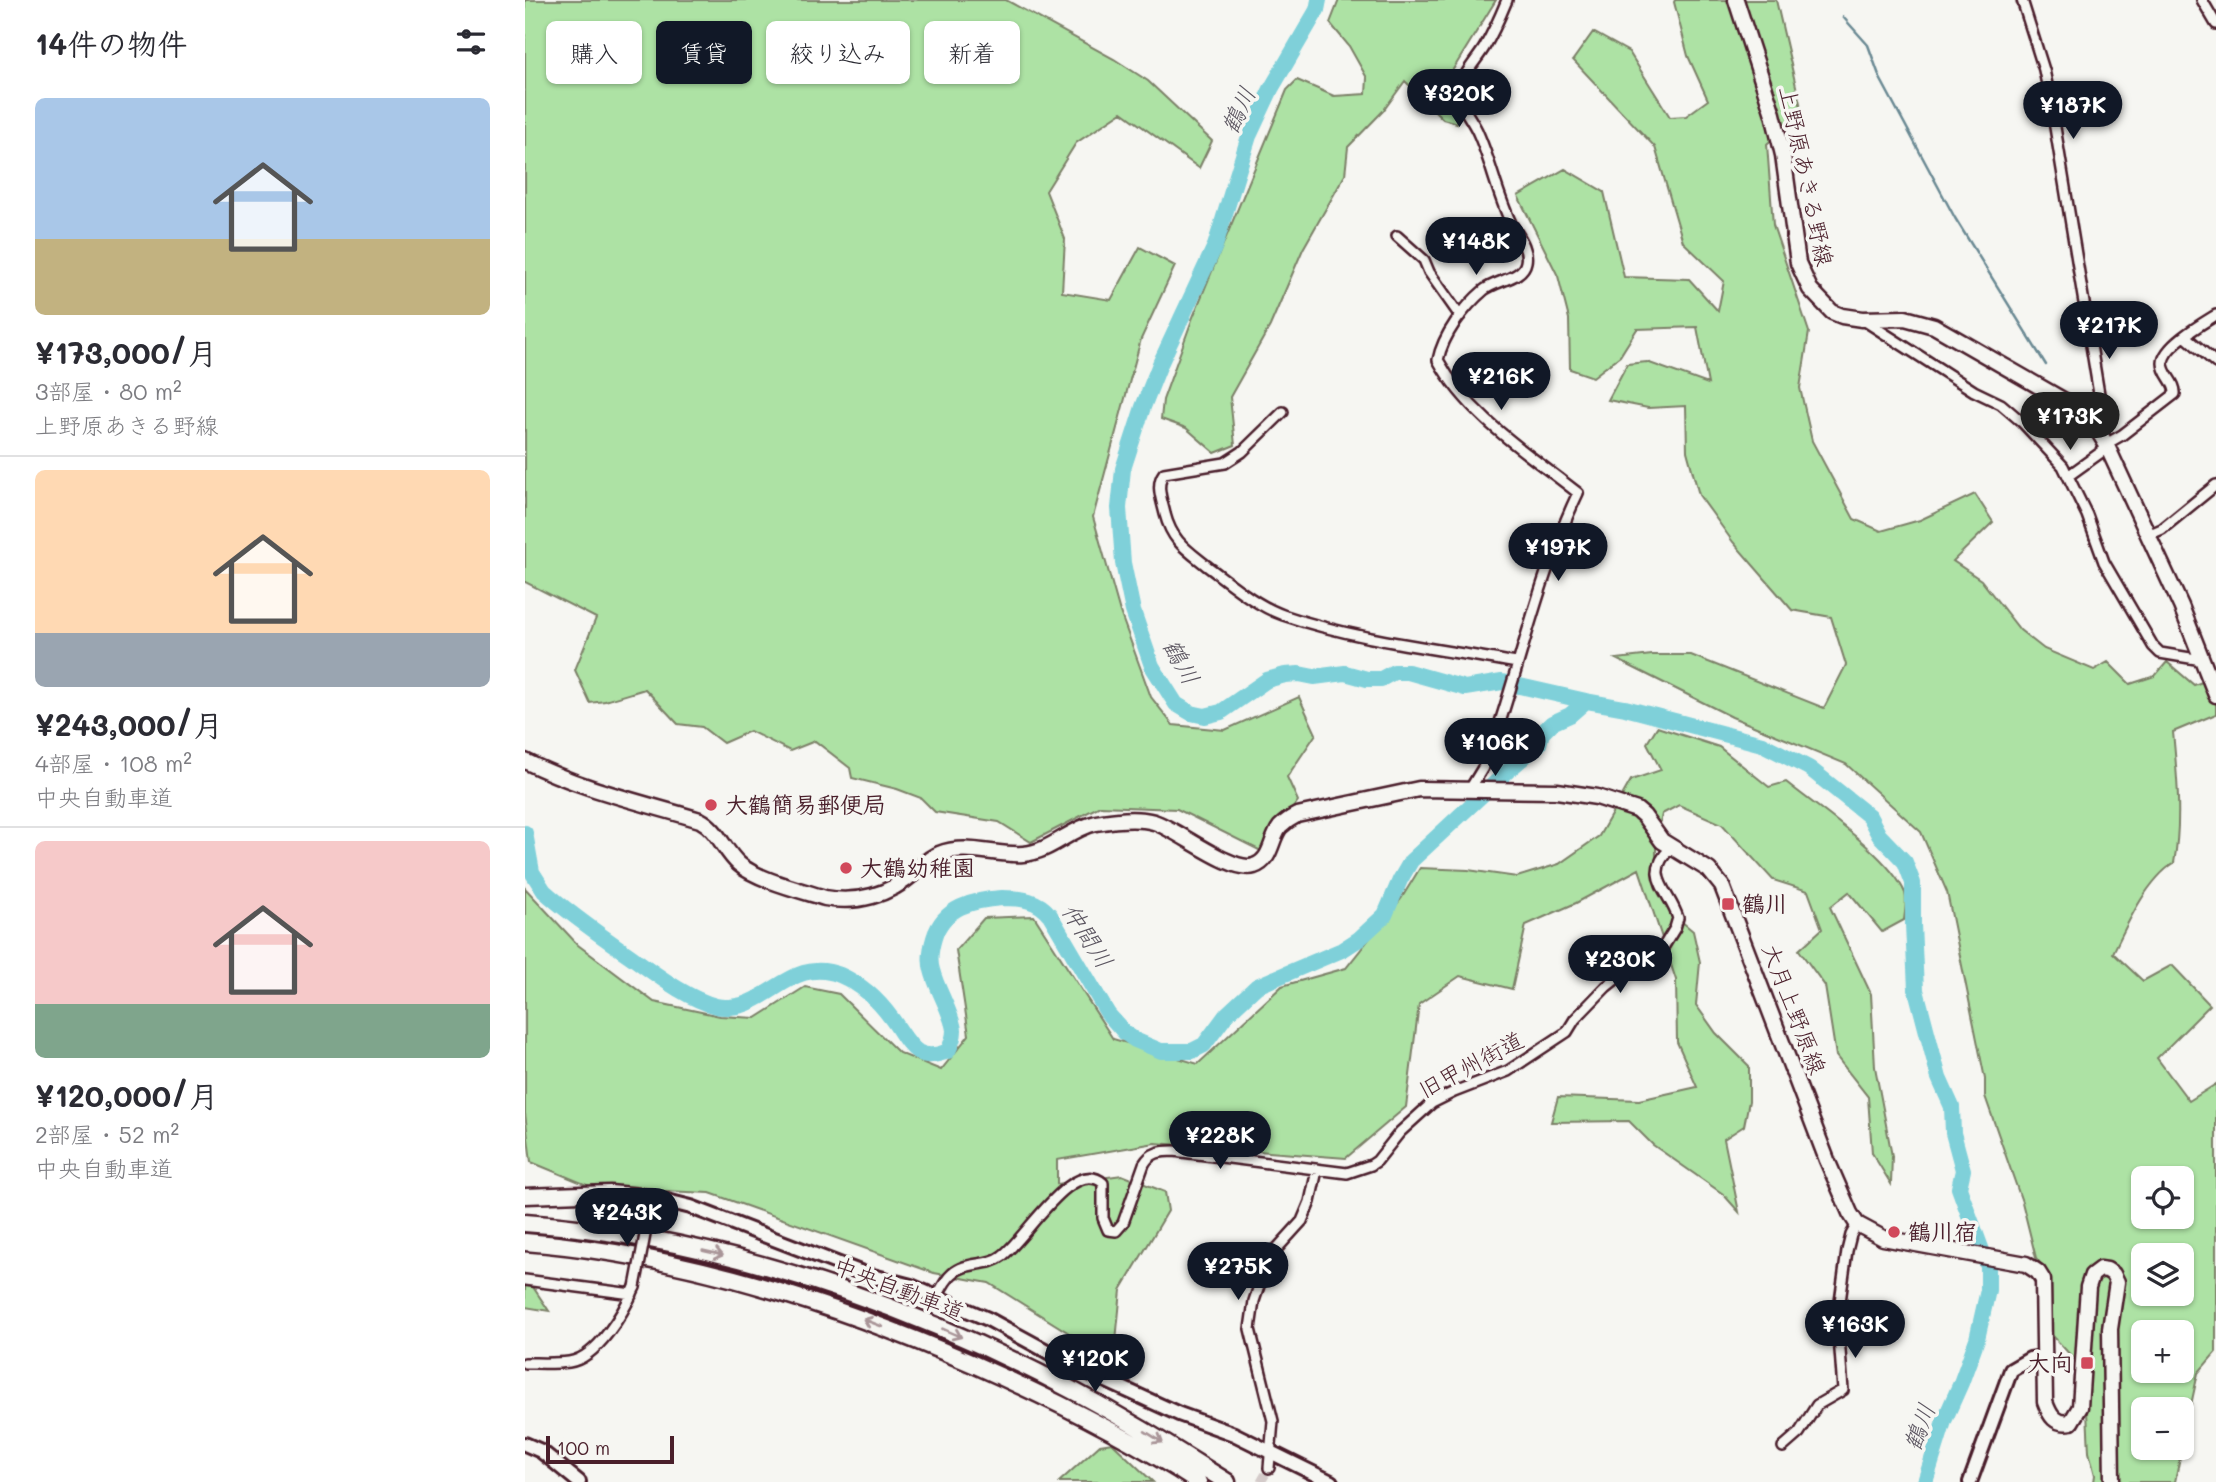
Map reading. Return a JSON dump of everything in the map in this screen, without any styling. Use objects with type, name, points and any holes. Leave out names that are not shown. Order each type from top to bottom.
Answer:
[{"type":"highway","name":"中央自動車道","points":[[525,1223],[590,1230],[686,1247],[778,1269],[867,1299],[950,1333],[1055,1382],[1139,1428],[1227,1482]]},
{"type":"highway","name":"中央自動車道","points":[[525,1242],[589,1249],[682,1266],[778,1291],[867,1320],[1048,1398],[1135,1444],[1198,1482]]},
{"type":"main road","name":"上野原あきる野線","points":[[1736,0],[1773,114],[1783,155],[1798,263],[1810,289],[1832,312],[1842,316],[1862,319],[1905,318],[1934,326],[2070,404],[2087,417],[2104,441],[2208,661],[2216,695]]},
{"type":"main road","name":"大月上野原線","points":[[525,761],[586,788],[700,820],[711,828],[735,860],[747,870],[838,901],[871,897],[893,889],[930,858],[941,853],[958,850],[1021,855],[1036,852],[1091,824],[1119,820],[1151,821],[1228,861],[1248,867],[1262,862],[1280,827],[1297,815],[1419,789],[1578,794],[1629,806],[1644,816],[1656,835],[1671,848],[1709,870],[1722,886],[1827,1160],[1857,1224]]},
{"type":"main road","points":[[525,1196],[600,1193],[651,1197]]},
{"type":"main road","points":[[1857,1224],[1883,1238],[2026,1264],[2038,1272],[2043,1280],[2045,1402],[2049,1413],[2062,1423],[2071,1422],[2080,1407],[2088,1287],[2092,1275],[2101,1269],[2113,1274],[2117,1282],[2110,1329],[2112,1482]]},
{"type":"street","points":[[1473,789],[1490,751],[1558,538],[1578,494],[1508,439],[1478,411],[1444,372],[1438,360],[1440,350],[1460,316],[1486,288],[1515,276],[1527,262],[1522,242],[1504,206],[1478,133],[1460,98],[1466,75],[1501,16],[1507,0]]},
{"type":"street","points":[[2022,0],[2044,70],[2083,293],[2104,441]]},
{"type":"street","points":[[2202,0],[2216,24]]},
{"type":"street","points":[[1397,236],[1424,260],[1429,272],[1460,316]]},
{"type":"street","points":[[2068,476],[2104,441],[2122,435],[2175,394],[2176,389],[2164,368],[2163,360],[2172,347],[2216,315]]},
{"type":"street","points":[[1862,319],[1894,337],[1974,391],[2001,404],[2022,422],[2063,466],[2087,515],[2104,562],[2153,646],[2161,653],[2208,661]]},
{"type":"street","points":[[2185,336],[2216,363]]},
{"type":"street","points":[[1283,412],[1242,452],[1225,463],[1164,473],[1160,479],[1160,491],[1169,531],[1181,545],[1235,587],[1282,614],[1347,632],[1517,663]]},
{"type":"street","points":[[2148,536],[2162,529],[2216,485]]},
{"type":"street","name":"旧甲州街道","points":[[937,1297],[950,1275],[956,1271],[994,1261],[1004,1255],[1055,1198],[1072,1182],[1082,1178],[1094,1177],[1104,1183],[1103,1218],[1105,1225],[1112,1232],[1116,1231],[1123,1223],[1144,1164],[1156,1153],[1174,1151],[1347,1173],[1371,1165],[1400,1132],[1432,1103],[1508,1071],[1567,1032],[1589,1003],[1615,979],[1659,954],[1678,918],[1660,883],[1658,870],[1662,857],[1671,848]]},
{"type":"street","points":[[1269,1468],[1273,1452],[1272,1410],[1250,1329],[1250,1317],[1269,1259],[1296,1229],[1305,1214],[1317,1170]]},
{"type":"street","points":[[525,1363],[568,1362],[584,1356],[628,1306],[634,1291],[651,1197],[691,1207],[865,1274],[911,1286],[988,1320],[1104,1380],[1179,1414],[1234,1434],[1331,1482]]},
{"type":"street","points":[[1783,1447],[1800,1433],[1817,1405],[1843,1390],[1839,1309],[1847,1251],[1857,1224]]},
{"type":"street","points":[[525,1280],[634,1291]]},
{"type":"street","points":[[1970,1482],[2011,1370],[2030,1359],[2044,1357]]},
{"type":"street","points":[[525,1444],[541,1451],[579,1482]]},
{"type":"green space","points":[[525,0],[1006,0],[1114,59],[1148,81],[1212,141],[1199,168],[1122,112],[1076,143],[1046,191],[1065,239],[1062,292],[1111,300],[1140,247],[1175,266],[1141,339],[1093,517],[1120,612],[1151,697],[1173,725],[1225,730],[1299,697],[1316,734],[1287,777],[1298,801],[1261,851],[1177,809],[1100,806],[1031,842],[999,822],[935,812],[921,798],[852,778],[850,768],[815,741],[790,751],[750,731],[723,743],[702,727],[678,724],[645,689],[590,703],[575,670],[596,618],[525,582]]},
{"type":"green space","points":[[1339,0],[1496,0],[1449,76],[1457,123],[1443,119],[1405,81],[1383,111],[1348,147],[1345,175],[1303,249],[1270,326],[1230,397],[1235,445],[1215,453],[1186,428],[1161,419],[1163,400],[1193,317],[1287,90],[1297,80],[1334,96],[1366,94],[1367,78],[1349,46],[1330,23]]},
{"type":"green space","points":[[1675,0],[1776,0],[1802,112],[1767,144],[1773,225],[1809,332],[1800,388],[1812,441],[1854,519],[1881,531],[1920,520],[1975,494],[1993,522],[1953,561],[1981,580],[2020,630],[2044,649],[2094,670],[2108,662],[2130,684],[2155,676],[2167,662],[2194,685],[2210,679],[2216,695],[2216,714],[2173,732],[2178,814],[2174,863],[2147,891],[2113,953],[2143,981],[2172,965],[2210,1005],[2157,1058],[2189,1101],[2216,1084],[2216,1352],[2198,1373],[2193,1397],[2131,1397],[2131,1460],[2179,1460],[2175,1482],[2094,1482],[2095,1475],[2089,1452],[2085,1371],[2052,1335],[2048,1278],[2036,1258],[2022,1202],[1985,1096],[1985,1079],[1947,892],[1921,832],[1846,764],[1732,717],[1616,659],[1691,655],[1824,708],[1846,665],[1831,617],[1792,610],[1733,542],[1699,495],[1687,451],[1686,406],[1648,408],[1608,400],[1627,364],[1647,362],[1708,384],[1697,327],[1637,329],[1620,356],[1593,377],[1570,369],[1569,319],[1558,276],[1518,196],[1565,169],[1604,192],[1624,277],[1689,279],[1718,311],[1724,281],[1683,242],[1655,147],[1573,60],[1593,32],[1629,52],[1670,117],[1686,116],[1708,100],[1688,56]]},
{"type":"green space","points":[[1657,727],[1719,747],[1769,787],[1786,782],[1869,848],[1897,879],[1905,893],[1904,920],[1882,932],[1849,892],[1830,907],[1871,994],[1875,1067],[1892,1156],[1891,1184],[1872,1153],[1868,1097],[1836,1056],[1825,986],[1799,950],[1822,929],[1808,891],[1773,880],[1722,824],[1679,805],[1662,814],[1656,844],[1656,867],[1675,916],[1693,931],[1700,962],[1696,1005],[1716,1033],[1749,1066],[1749,1101],[1744,1126],[1724,1139],[1739,1212],[1723,1194],[1653,1145],[1629,1121],[1551,1122],[1558,1097],[1639,1100],[1697,1087],[1677,1042],[1676,980],[1639,869],[1576,903],[1526,925],[1512,989],[1460,976],[1419,1004],[1406,1107],[1346,1158],[1155,1143],[1057,1160],[1057,1184],[1122,1175],[1165,1192],[1168,1211],[1121,1290],[1114,1361],[989,1283],[934,1273],[710,1193],[594,1188],[531,1162],[525,1113],[525,888],[578,945],[654,1002],[720,1016],[756,1018],[805,987],[839,994],[899,1053],[941,1070],[969,1035],[956,950],[984,918],[1034,916],[1113,1039],[1198,1064],[1282,986],[1346,968],[1401,899],[1420,868],[1468,870],[1517,877],[1559,864],[1599,836],[1631,780],[1661,770],[1647,743]]},
{"type":"green space","points":[[525,1275],[549,1311],[525,1307]]},
{"type":"green space","points":[[1112,1443],[1153,1482],[1059,1482],[1100,1445]]},
{"type":"waterway","name":"鶴川","points":[[1319,0],[1317,10],[1271,89],[1249,136],[1215,246],[1160,364],[1123,469],[1119,508],[1123,563],[1133,611],[1152,666],[1176,704],[1191,713],[1205,716],[1221,712],[1267,680],[1285,675],[1314,677],[1345,673],[1367,679],[1381,679],[1394,672],[1408,672],[1465,688],[1502,682],[1625,708],[1762,744],[1809,768],[1869,816],[1879,835],[1905,862],[1913,883],[1916,990],[1939,1078],[1952,1107],[1953,1133],[1963,1170],[1959,1188],[1988,1267],[1988,1290],[1977,1339],[1944,1421],[1925,1482]]},
{"type":"waterway","points":[[1843,17],[1868,45],[1880,78],[1955,218],[2046,365]]},
{"type":"waterway","name":"仲間川","points":[[525,833],[532,872],[544,891],[662,979],[705,1003],[722,1007],[742,1005],[799,974],[825,971],[848,979],[869,994],[887,1012],[914,1049],[920,1053],[937,1055],[948,1051],[954,1030],[931,962],[932,946],[938,927],[952,912],[970,903],[1002,898],[1016,899],[1035,903],[1050,915],[1108,1014],[1125,1033],[1161,1051],[1192,1051],[1204,1045],[1227,1014],[1257,986],[1342,950],[1359,939],[1385,915],[1411,861],[1539,744],[1542,733],[1552,723],[1570,715],[1586,701]]},
{"type":"tunnel","points":[[1261,1482],[1269,1468]]},
{"type":"place","name":"大鶴簡易郵便局","points":[[711,805]]},
{"type":"place","name":"大鶴幼稚園","points":[[846,868]]},
{"type":"place","name":"鶴川","points":[[1728,904]]},
{"type":"place","name":"鶴川宿","points":[[1894,1232]]},
{"type":"place","name":"大向","points":[[2087,1363]]}]
